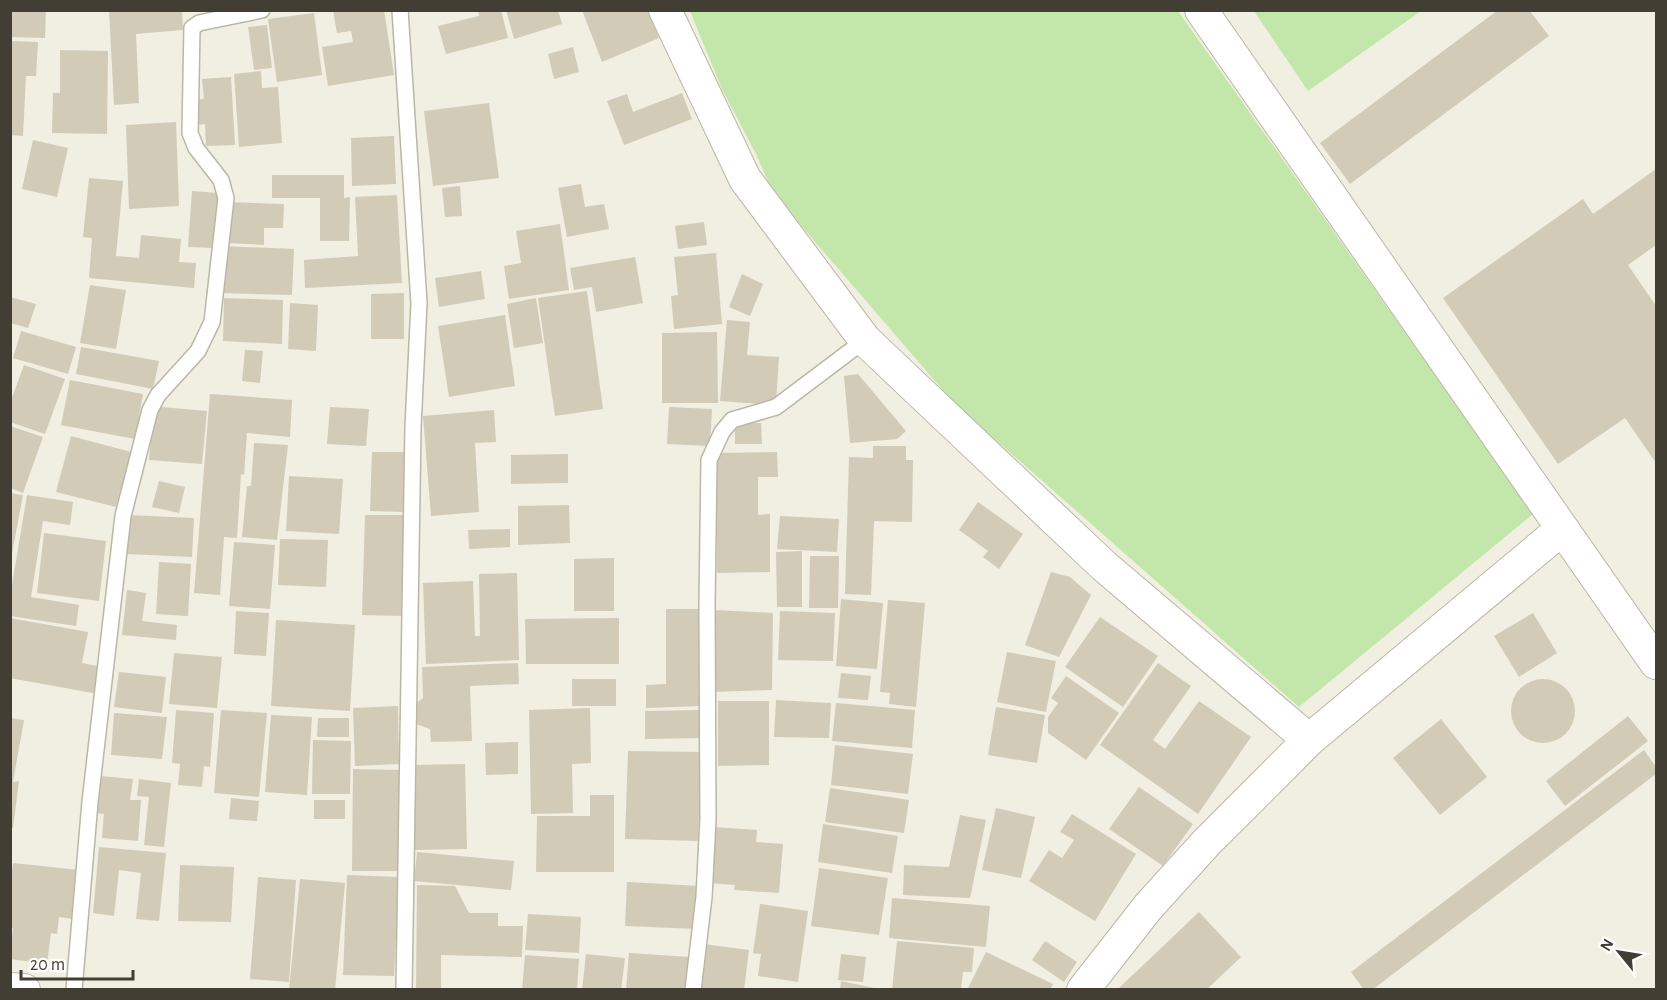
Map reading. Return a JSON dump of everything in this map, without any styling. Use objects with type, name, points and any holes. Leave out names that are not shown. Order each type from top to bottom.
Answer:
[{"type":"street","points":[[665,10],[745,179],[865,340],[1104,566],[1309,740]]},
{"type":"street","points":[[1201,10],[1656,663]]},
{"type":"street","points":[[1083,990],[1148,907],[1206,843],[1309,740],[1562,529]]},
{"type":"street","points":[[10,989],[24,990]]},
{"type":"lane","points":[[74,990],[90,802],[123,516],[150,410],[158,395],[198,351],[212,321],[226,198],[221,180],[196,148],[190,133],[192,28],[199,23],[262,10]]},
{"type":"lane","points":[[400,10],[418,303],[412,439],[404,990]]},
{"type":"lane","points":[[693,990],[704,897],[708,819],[709,460],[722,432],[732,420],[776,407],[865,340]]},
{"type":"green space","points":[[690,11],[1178,11],[1533,514],[1299,707],[954,403],[773,193],[756,154],[722,89]]},
{"type":"green space","points":[[1254,11],[1421,11],[1308,91]]},
{"type":"building","points":[[10,10],[46,10],[45,38],[10,37]]},
{"type":"building","points":[[109,10],[182,10],[183,30],[136,34],[139,103],[114,105]]},
{"type":"building","points":[[333,10],[384,10],[394,75],[328,86],[322,47],[353,42],[351,31],[337,33]]},
{"type":"building","points":[[478,10],[501,10],[508,38],[446,54],[438,26],[479,16]]},
{"type":"building","points":[[506,10],[558,10],[562,24],[514,39]]},
{"type":"building","points":[[582,10],[648,10],[659,38],[602,62]]},
{"type":"building","points":[[1498,10],[1529,10],[1549,36],[1350,184],[1320,143]]},
{"type":"building","points":[[314,13],[322,75],[277,82],[268,19]]},
{"type":"building","points":[[267,25],[272,68],[254,70],[248,27]]},
{"type":"building","points":[[10,41],[38,42],[36,76],[26,76],[23,136],[10,135]]},
{"type":"building","points":[[573,47],[579,72],[554,79],[548,54]]},
{"type":"building","points":[[60,50],[108,51],[107,134],[52,133],[53,93],[60,93]]},
{"type":"building","points":[[261,71],[262,88],[278,87],[282,143],[239,147],[234,74]]},
{"type":"building","points":[[231,77],[235,145],[206,146],[205,124],[195,125],[194,100],[204,99],[202,79]]},
{"type":"building","points":[[682,93],[692,119],[624,145],[607,101],[627,94],[633,112]]},
{"type":"building","points":[[489,103],[499,178],[433,186],[424,111]]},
{"type":"building","points":[[176,122],[179,206],[129,209],[126,125]]},
{"type":"building","points":[[394,136],[396,184],[352,186],[351,138]]},
{"type":"building","points":[[33,140],[68,148],[57,197],[22,189]]},
{"type":"building","points":[[1656,169],[1656,245],[1628,265],[1656,306],[1656,463],[1625,418],[1558,464],[1443,298],[1583,199],[1593,214]]},
{"type":"building","points":[[272,175],[344,175],[344,198],[350,197],[349,241],[320,241],[320,198],[272,198]]},
{"type":"building","points":[[89,178],[123,181],[116,256],[139,258],[141,235],[181,239],[179,262],[196,263],[194,288],[89,278],[92,238],[83,237]]},
{"type":"building","points":[[581,184],[585,207],[604,204],[609,229],[567,237],[558,188]]},
{"type":"building","points":[[460,186],[462,216],[445,217],[442,188]]},
{"type":"building","points":[[192,191],[218,193],[214,248],[188,247]]},
{"type":"building","points":[[397,195],[402,283],[305,288],[304,260],[358,256],[355,197]]},
{"type":"building","points":[[228,202],[284,204],[283,228],[264,228],[264,245],[227,243]]},
{"type":"building","points":[[704,222],[707,245],[678,249],[675,226]]},
{"type":"building","points":[[560,224],[569,290],[509,299],[504,266],[521,263],[516,231]]},
{"type":"building","points":[[222,246],[294,249],[292,295],[220,293]]},
{"type":"building","points":[[716,253],[722,324],[674,329],[671,296],[678,295],[674,257]]},
{"type":"building","points":[[635,257],[643,303],[596,312],[592,287],[574,290],[570,268]]},
{"type":"building","points":[[481,271],[485,299],[439,307],[435,278]]},
{"type":"building","points":[[742,274],[763,284],[750,316],[729,307]]},
{"type":"building","points":[[90,285],[126,290],[116,349],[80,343]]},
{"type":"building","points":[[587,291],[603,409],[555,416],[538,298]]},
{"type":"building","points":[[404,293],[404,339],[371,339],[371,294]]},
{"type":"building","points":[[10,297],[36,304],[28,328],[10,323]]},
{"type":"building","points":[[224,298],[283,300],[282,344],[223,341]]},
{"type":"building","points":[[536,298],[543,343],[514,348],[507,304]]},
{"type":"building","points":[[290,303],[318,305],[316,351],[288,349]]},
{"type":"building","points":[[505,315],[515,386],[449,397],[438,326]]},
{"type":"building","points":[[727,320],[750,322],[747,355],[779,357],[776,405],[720,401]]},
{"type":"building","points":[[21,331],[76,347],[68,374],[13,358]]},
{"type":"building","points":[[717,332],[718,403],[662,403],[662,333]]},
{"type":"building","points":[[81,347],[159,361],[153,389],[76,374]]},
{"type":"building","points":[[245,350],[263,351],[260,383],[242,381]]},
{"type":"building","points":[[24,365],[65,379],[45,434],[10,422],[10,403]]},
{"type":"building","points":[[858,374],[906,431],[897,439],[850,443],[844,376]]},
{"type":"building","points":[[70,380],[143,394],[135,439],[61,425]]},
{"type":"building","points":[[210,394],[292,400],[290,437],[247,433],[244,475],[241,474],[237,538],[224,537],[220,595],[194,593]]},
{"type":"building","points":[[161,407],[207,411],[202,464],[149,460],[153,414]]},
{"type":"building","points":[[330,407],[369,409],[366,446],[327,444]]},
{"type":"building","points":[[669,407],[712,409],[710,446],[667,444]]},
{"type":"building","points":[[494,410],[496,442],[475,443],[479,512],[431,516],[423,416]]},
{"type":"building","points":[[735,423],[761,423],[762,444],[735,444]]},
{"type":"building","points":[[10,426],[43,437],[23,493],[10,488]]},
{"type":"building","points":[[71,436],[131,452],[116,507],[56,492]]},
{"type":"building","points":[[254,443],[288,445],[277,540],[242,537],[247,486],[251,486]]},
{"type":"building","points":[[873,446],[906,446],[906,460],[913,460],[912,522],[874,521],[871,595],[845,594],[849,457],[873,458]]},
{"type":"building","points":[[372,452],[408,452],[406,512],[370,511]]},
{"type":"building","points":[[777,452],[778,477],[758,477],[758,515],[770,514],[770,572],[717,573],[717,453]]},
{"type":"building","points":[[568,454],[568,483],[511,484],[511,455]]},
{"type":"building","points":[[289,476],[343,479],[339,534],[286,531]]},
{"type":"building","points":[[159,481],[185,487],[179,513],[152,507]]},
{"type":"building","points":[[10,493],[23,495],[12,554],[10,554]]},
{"type":"building","points":[[27,495],[73,502],[70,525],[43,521],[31,597],[79,605],[76,626],[10,616],[10,597]]},
{"type":"building","points":[[978,502],[1023,534],[999,569],[983,557],[988,551],[959,530]]},
{"type":"building","points":[[569,505],[570,543],[518,545],[518,506]]},
{"type":"building","points":[[129,515],[194,518],[192,557],[127,554]]},
{"type":"building","points":[[365,515],[405,515],[403,616],[362,615]]},
{"type":"building","points":[[780,516],[839,519],[837,552],[777,549]]},
{"type":"building","points":[[510,529],[510,547],[469,549],[468,530]]},
{"type":"building","points":[[44,533],[106,541],[99,601],[37,593]]},
{"type":"building","points":[[280,539],[328,540],[326,587],[278,585]]},
{"type":"building","points":[[234,542],[275,545],[270,609],[229,606]]},
{"type":"building","points":[[802,551],[802,607],[777,607],[776,552]]},
{"type":"building","points":[[810,556],[839,556],[838,608],[809,608]]},
{"type":"building","points":[[614,558],[614,611],[574,611],[574,559]]},
{"type":"building","points":[[159,562],[191,564],[188,616],[156,614]]},
{"type":"building","points":[[1051,572],[1070,577],[1091,595],[1059,657],[1025,645]]},
{"type":"building","points":[[517,573],[519,660],[426,664],[423,583],[473,581],[475,636],[480,636],[479,574]]},
{"type":"building","points":[[127,590],[146,593],[142,621],[177,625],[176,640],[122,635]]},
{"type":"building","points":[[841,599],[883,603],[877,669],[836,666]]},
{"type":"building","points":[[888,600],[925,603],[916,707],[889,704],[890,693],[880,692]]},
{"type":"building","points":[[666,609],[701,609],[701,706],[646,708],[646,685],[666,684]]},
{"type":"building","points":[[713,610],[773,613],[772,690],[712,692]]},
{"type":"building","points":[[236,611],[269,613],[266,656],[234,654]]},
{"type":"building","points":[[780,611],[835,613],[833,661],[778,660]]},
{"type":"building","points":[[1533,613],[1557,653],[1519,677],[1494,636]]},
{"type":"building","points":[[1100,617],[1158,656],[1123,707],[1065,667]]},
{"type":"building","points":[[10,618],[88,632],[82,663],[102,667],[98,694],[10,678]]},
{"type":"building","points":[[619,618],[619,664],[526,664],[525,619]]},
{"type":"building","points":[[276,620],[355,625],[350,711],[271,706]]},
{"type":"building","points":[[1007,652],[1056,661],[1046,712],[997,702]]},
{"type":"building","points":[[174,653],[222,657],[217,708],[169,704]]},
{"type":"building","points":[[518,663],[519,684],[470,686],[472,741],[431,742],[430,729],[413,723],[414,705],[423,698],[422,667]]},
{"type":"building","points":[[1158,663],[1191,686],[1153,740],[1165,749],[1199,701],[1251,737],[1198,814],[1100,745]]},
{"type":"building","points":[[119,672],[166,677],[162,713],[114,707]]},
{"type":"building","points":[[841,673],[871,676],[868,700],[838,698]]},
{"type":"building","points":[[1066,676],[1119,713],[1086,760],[1048,733],[1048,717],[1058,703],[1051,698]]},
{"type":"building","points":[[572,679],[616,679],[616,706],[572,706]]},
{"type":"building","points":[[1543,679],[1561,685],[1569,693],[1575,711],[1569,729],[1561,737],[1543,743],[1525,737],[1517,729],[1511,711],[1517,693],[1525,685]]},
{"type":"building","points":[[776,700],[831,703],[829,738],[774,737]]},
{"type":"building","points":[[718,701],[769,701],[769,765],[718,766]]},
{"type":"building","points":[[836,703],[915,710],[912,748],[832,741]]},
{"type":"building","points":[[398,706],[399,764],[355,766],[353,708]]},
{"type":"building","points":[[996,707],[1045,715],[1037,763],[988,755]]},
{"type":"building","points":[[590,708],[591,763],[572,764],[573,813],[531,814],[529,710]]},
{"type":"building","points":[[176,710],[214,713],[210,767],[204,766],[202,787],[178,785],[180,764],[172,763]]},
{"type":"building","points":[[221,710],[267,713],[259,797],[214,793]]},
{"type":"building","points":[[701,710],[701,738],[645,739],[645,711]]},
{"type":"building","points":[[114,713],[167,717],[162,759],[111,755]]},
{"type":"building","points":[[271,715],[312,717],[307,795],[265,792]]},
{"type":"building","points":[[1628,716],[1648,741],[1565,806],[1546,781]]},
{"type":"building","points":[[10,718],[24,720],[13,782],[19,781],[13,828],[10,827]]},
{"type":"building","points":[[318,718],[349,718],[349,737],[317,737]]},
{"type":"building","points":[[1441,719],[1487,777],[1440,815],[1393,758]]},
{"type":"building","points":[[313,740],[351,741],[350,794],[312,794]]},
{"type":"building","points":[[518,742],[518,774],[486,775],[485,743]]},
{"type":"building","points":[[835,745],[913,754],[908,794],[831,785]]},
{"type":"building","points":[[1644,750],[1656,767],[1656,774],[1372,990],[1364,990],[1351,972]]},
{"type":"building","points":[[628,751],[701,752],[698,841],[625,839]]},
{"type":"building","points":[[465,764],[467,849],[414,850],[413,765]]},
{"type":"building","points":[[353,769],[403,770],[401,871],[352,871]]},
{"type":"building","points":[[100,776],[133,779],[130,800],[141,800],[138,841],[102,838],[104,814],[96,813]]},
{"type":"building","points":[[139,779],[171,783],[164,847],[144,845],[149,797],[137,796]]},
{"type":"building","points":[[1139,787],[1193,824],[1163,866],[1109,829]]},
{"type":"building","points":[[830,788],[909,800],[904,833],[825,822]]},
{"type":"building","points":[[590,795],[614,795],[614,872],[536,872],[537,816],[590,816]]},
{"type":"building","points":[[231,798],[259,801],[257,821],[229,819]]},
{"type":"building","points":[[314,800],[345,800],[345,819],[314,819]]},
{"type":"building","points":[[996,808],[1035,817],[1021,878],[982,870]]},
{"type":"building","points":[[1072,814],[1136,854],[1095,921],[1029,881],[1049,850],[1062,858],[1074,840],[1060,832]]},
{"type":"building","points":[[960,815],[986,820],[970,898],[903,895],[904,865],[949,867]]},
{"type":"building","points":[[823,824],[898,836],[892,873],[818,862]]},
{"type":"building","points":[[714,827],[757,830],[756,842],[783,844],[779,893],[734,890],[735,885],[710,883]]},
{"type":"building","points":[[99,847],[166,853],[159,921],[136,919],[141,873],[119,870],[114,916],[93,913]]},
{"type":"building","points":[[417,852],[514,861],[511,890],[414,881]]},
{"type":"building","points":[[13,863],[79,870],[73,919],[59,917],[57,934],[51,933],[47,964],[10,959],[13,928],[10,928],[10,887]]},
{"type":"building","points":[[180,865],[234,867],[231,922],[178,921]]},
{"type":"building","points":[[819,868],[888,878],[879,935],[811,926]]},
{"type":"building","points":[[347,875],[399,877],[394,976],[343,975]]},
{"type":"building","points":[[258,877],[296,880],[289,982],[250,979]]},
{"type":"building","points":[[300,879],[345,883],[335,990],[289,990]]},
{"type":"building","points":[[627,882],[700,886],[698,929],[625,926]]},
{"type":"building","points":[[417,885],[455,886],[469,913],[498,913],[498,926],[523,926],[522,957],[441,955],[441,990],[416,990]]},
{"type":"building","points":[[892,898],[990,906],[986,947],[889,938]]},
{"type":"building","points":[[760,904],[808,911],[798,982],[758,976],[761,954],[753,953]]},
{"type":"building","points":[[1199,912],[1241,957],[1206,990],[1121,990],[1119,988]]},
{"type":"building","points":[[528,914],[581,917],[579,953],[525,950]]},
{"type":"building","points":[[897,941],[974,948],[972,972],[963,972],[961,990],[892,990]]},
{"type":"building","points":[[1045,941],[1077,962],[1064,982],[1032,960]]},
{"type":"building","points":[[703,944],[749,950],[744,990],[697,990]]},
{"type":"building","points":[[986,952],[1053,984],[1050,990],[967,990]]},
{"type":"building","points":[[629,953],[690,957],[687,990],[626,990]]},
{"type":"building","points":[[586,954],[625,958],[621,990],[582,990]]},
{"type":"building","points":[[841,954],[866,957],[863,982],[838,980]]},
{"type":"building","points":[[525,955],[579,959],[577,990],[522,990]]},
{"type":"building","points":[[841,981],[874,988],[874,990],[840,990]]}]
